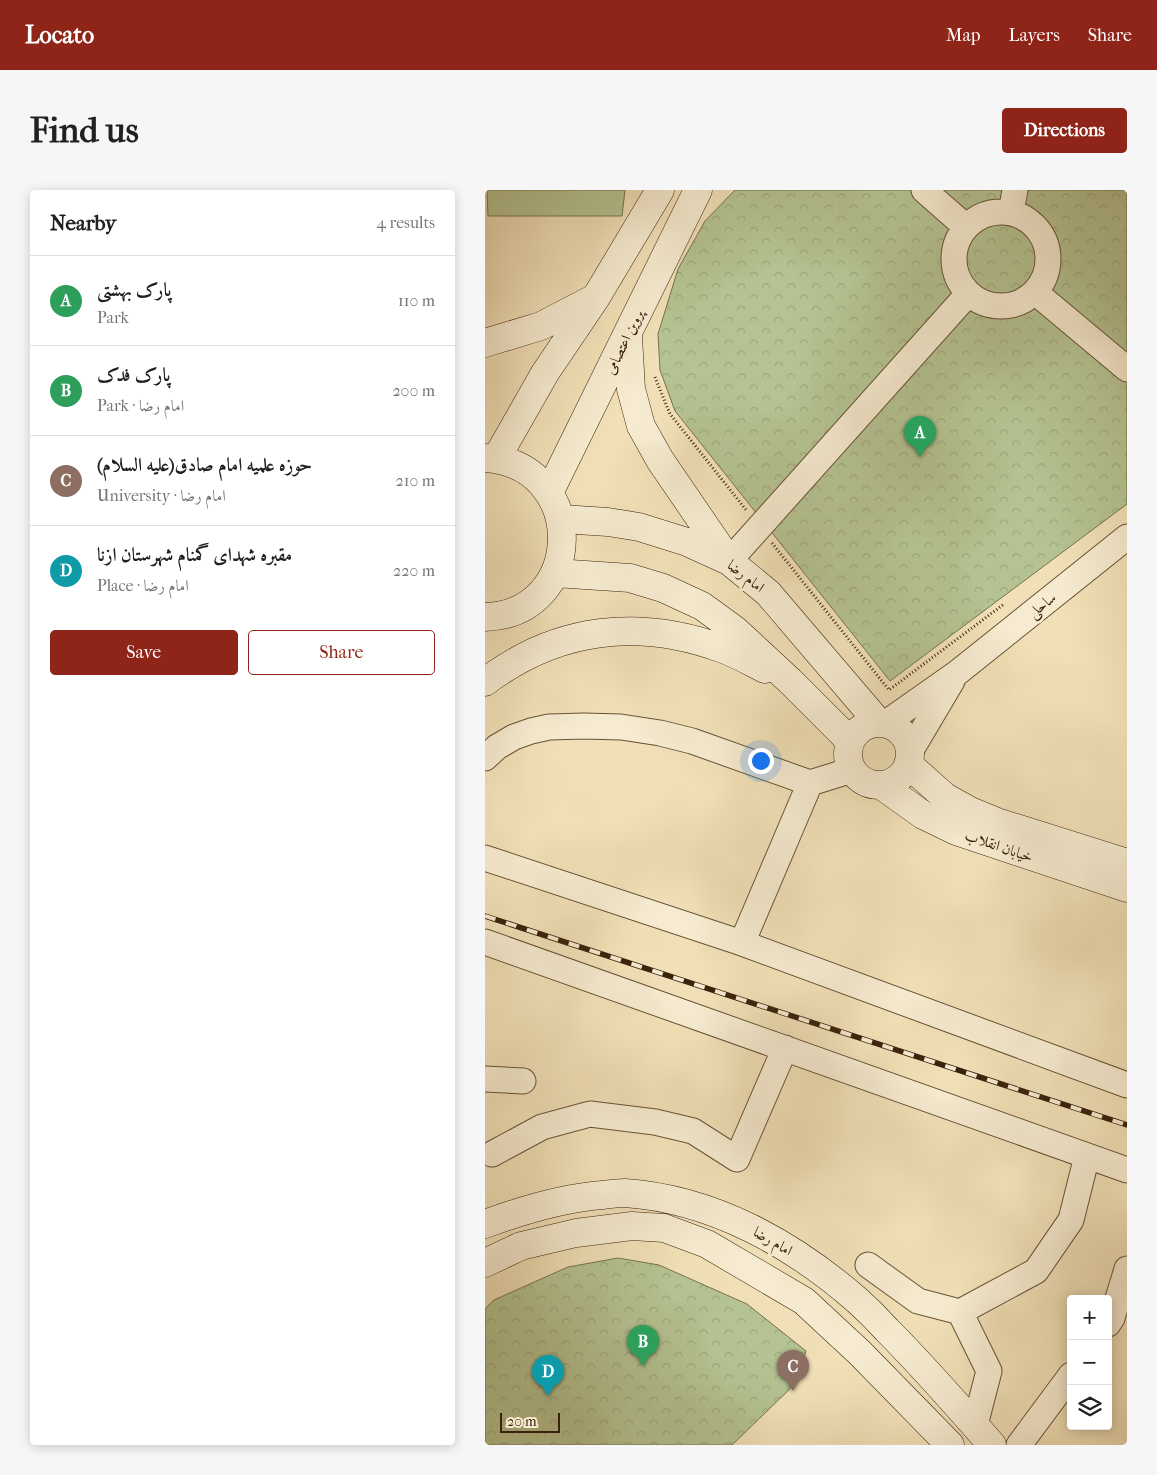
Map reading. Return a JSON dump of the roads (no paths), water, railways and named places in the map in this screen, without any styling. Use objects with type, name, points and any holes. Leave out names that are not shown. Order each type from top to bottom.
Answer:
[{"type":"main road","points":[[485,617],[514,611],[530,602],[545,589],[555,572],[561,556],[563,537],[557,506],[535,477],[517,465],[491,458],[595,299],[660,190]]},
{"type":"main road","name":"پروین اعتصامی","points":[[549,493],[698,190]]},
{"type":"main road","points":[[485,342],[541,326],[595,299]]},
{"type":"main road","points":[[628,334],[631,389],[641,426],[660,460],[729,560]]},
{"type":"main road","name":"امام رضا","points":[[561,519],[608,522],[639,527],[687,542],[729,560],[768,593],[882,723]]},
{"type":"main road","points":[[555,572],[630,578],[663,588],[702,606],[735,630],[790,681],[850,741]]},
{"type":"main road","points":[[485,682],[504,668],[527,655],[555,643],[586,635],[614,631],[651,632],[687,637],[725,649],[790,681]]},
{"type":"main road","points":[[882,723],[895,727],[903,734],[908,742],[909,758],[902,774],[892,782],[881,785],[864,781],[852,770],[848,753],[850,741],[861,728],[869,724],[882,723]]},
{"type":"main road","name":"خیابان انقلاب","points":[[909,758],[945,797],[970,811],[997,822],[1127,863]]},
{"type":"main road","name":"خیابان انقلاب","points":[[881,785],[923,815],[957,831],[1127,888]]},
{"type":"main road","name":"امام رضا","points":[[485,1224],[526,1209],[578,1197],[624,1193],[671,1200],[726,1216],[769,1237],[812,1265],[858,1301],[903,1346],[983,1435]]},
{"type":"main road","points":[[485,1280],[497,1257],[521,1246],[576,1233],[632,1226],[664,1228],[707,1244],[804,1301],[860,1353],[938,1439]]},
{"type":"street","points":[[924,190],[966,227]]},
{"type":"street","points":[[1013,202],[1023,218],[1041,234],[1048,258],[1047,270],[1035,292],[1026,300],[1015,305],[1002,307],[984,303],[968,294],[955,273],[953,261],[959,237],[966,227],[975,219],[999,212],[1013,202]]},
{"type":"street","points":[[1035,292],[1127,369]]},
{"type":"street","points":[[729,560],[968,294]]},
{"type":"street","name":"ساحلی","points":[[882,723],[957,672],[1127,537]]},
{"type":"street","points":[[909,758],[957,672]]},
{"type":"street","points":[[485,758],[497,747],[514,737],[549,727],[565,725],[621,727],[660,733],[692,741],[810,783],[852,770]]},
{"type":"street","points":[[742,943],[810,783]]},
{"type":"street","points":[[485,858],[742,943],[1127,1085]]},
{"type":"street","points":[[485,942],[1087,1156],[1125,1164]]},
{"type":"street","points":[[492,1154],[542,1127],[591,1114],[655,1122],[693,1131],[737,1159],[785,1048]]},
{"type":"street","points":[[485,1079],[523,1081]]},
{"type":"street","points":[[868,1265],[918,1301],[960,1312],[1036,1271],[1071,1220],[1087,1156]]},
{"type":"street","points":[[1112,1318],[1127,1269]]},
{"type":"street","points":[[960,1312],[989,1371],[983,1435]]},
{"type":"street","points":[[1019,1445],[1067,1379]]},
{"type":"railway","points":[[485,916],[1127,1125]]},
{"type":"place","name":"پارک بهشتی","points":[[920,457]]},
{"type":"place","name":"پارک فدک","points":[[643,1366]]},
{"type":"place","name":"حوزه علمیه امام صادق(علیه السلام)","points":[[793,1391]]},
{"type":"place","name":"مقبره شهدای گمنام شهرستان ازنا","points":[[548,1396]]}]
